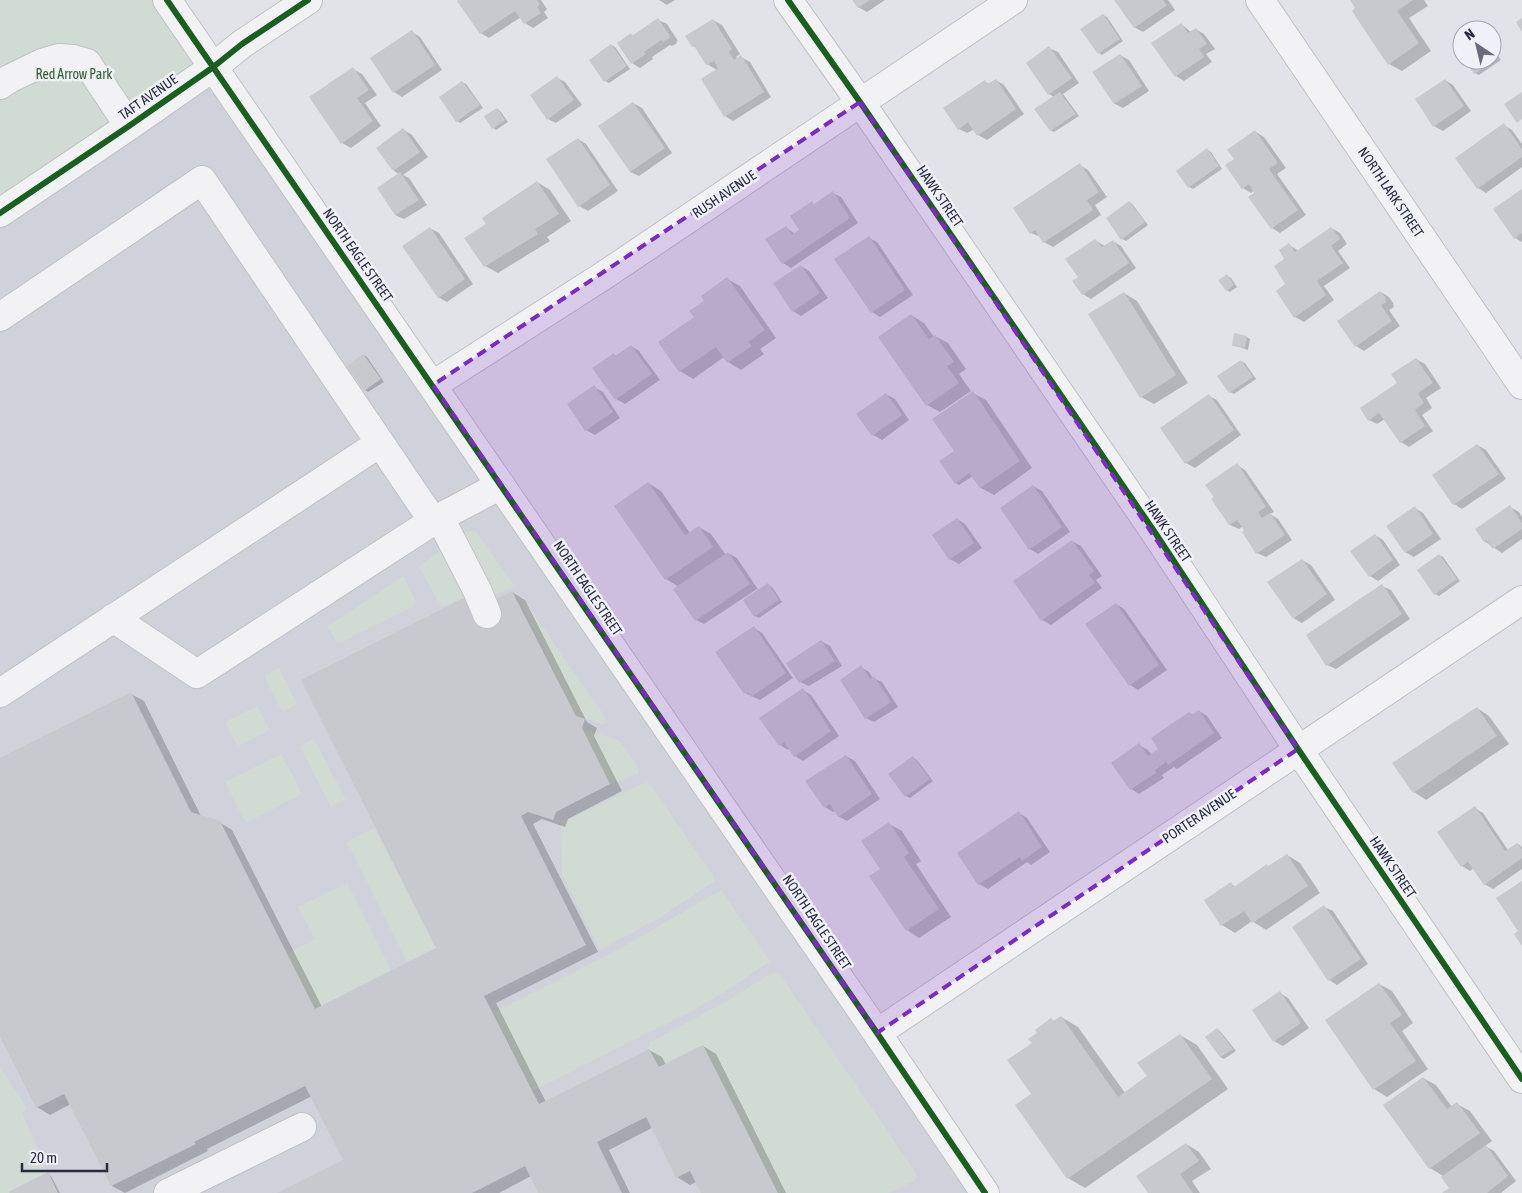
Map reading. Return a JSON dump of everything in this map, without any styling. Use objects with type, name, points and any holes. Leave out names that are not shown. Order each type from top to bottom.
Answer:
[{"type":"street","name":"NORTH EAGLE STREET","points":[[167,0],[212,68],[502,485],[985,1193]]},
{"type":"street","name":"TAFT AVENUE","points":[[0,213],[129,126],[212,68],[242,44],[308,0]]},
{"type":"street","name":"HAWK STREET","points":[[788,0],[1154,531],[1298,749],[1522,1079]]},
{"type":"street","name":"RUSH AVENUE","points":[[433,385],[606,274],[1013,0]]},
{"type":"street","name":"NORTH LARK STREET","points":[[1260,0],[1522,385]]},
{"type":"street","points":[[0,85],[42,63],[59,58],[87,63],[129,126]]},
{"type":"street","points":[[0,317],[202,180],[380,443],[436,519],[478,590],[487,614]]},
{"type":"street","points":[[0,693],[380,443]]},
{"type":"street","points":[[113,618],[197,674],[436,519],[502,485]]},
{"type":"street","name":"PORTER AVENUE","points":[[877,1033],[1522,600]]},
{"type":"street","points":[[168,1193],[302,1127]]},
{"type":"highlighted area","points":[[860,102],[1298,749],[877,1033],[433,385]]},
{"type":"shaded area","points":[[212,68],[982,1193],[0,1193],[0,213]]},
{"type":"green space","name":"Red Arrow Park","points":[[0,0],[167,0],[212,68],[0,213]]},
{"type":"green space","points":[[468,531],[476,532],[515,586],[490,597],[460,536]]},
{"type":"green space","points":[[443,549],[466,597],[441,607],[419,566]]},
{"type":"green space","points":[[403,576],[416,602],[415,605],[338,644],[328,626]]},
{"type":"green space","points":[[522,597],[605,717],[606,722],[603,725],[576,716],[518,598]]},
{"type":"green space","points":[[279,668],[297,704],[282,712],[264,675]]},
{"type":"green space","points":[[257,706],[270,730],[237,746],[225,722]]},
{"type":"green space","points":[[582,728],[620,741],[638,767],[638,773],[610,784]]},
{"type":"green space","points":[[314,739],[346,800],[331,807],[300,746]]},
{"type":"green space","points":[[281,754],[302,794],[246,823],[225,782]]},
{"type":"green space","points":[[646,782],[652,787],[714,877],[714,881],[659,918],[602,949],[598,946],[562,874],[561,821],[568,820]]},
{"type":"green space","points":[[375,828],[436,948],[407,962],[347,842]]},
{"type":"green space","points":[[347,883],[391,970],[315,1009],[287,954],[315,939],[298,907]]},
{"type":"green space","points":[[721,890],[770,961],[734,986],[692,1011],[533,1091],[493,1012],[611,954]]},
{"type":"green space","points":[[771,973],[779,973],[916,1173],[914,1181],[889,1193],[778,1193],[703,1045],[659,1067],[649,1049],[649,1043],[731,999]]},
{"type":"green space","points":[[0,1066],[27,1109],[22,1113],[48,1172],[10,1191],[10,1193],[0,1193]]},
{"type":"building","points":[[458,0],[537,0],[540,4],[537,7],[541,13],[524,24],[515,11],[480,34]]},
{"type":"building","points":[[852,0],[870,0],[858,8]]},
{"type":"building","points":[[1114,0],[1163,0],[1167,5],[1134,28]]},
{"type":"building","points":[[1350,0],[1413,0],[1397,11],[1419,43],[1388,65],[1352,11],[1355,8]]},
{"type":"building","points":[[1103,14],[1120,39],[1098,54],[1080,29]]},
{"type":"building","points":[[658,18],[670,38],[663,42],[661,40],[644,52],[646,54],[631,64],[617,43],[631,33],[632,36]]},
{"type":"building","points":[[1522,18],[1522,32],[1516,22]]},
{"type":"building","points":[[713,19],[732,49],[729,52],[734,60],[741,55],[764,92],[724,117],[701,79],[718,68],[714,61],[706,65],[685,36]]},
{"type":"building","points":[[1181,23],[1188,33],[1196,28],[1207,44],[1199,49],[1204,57],[1175,77],[1151,43]]},
{"type":"building","points":[[412,30],[435,65],[393,93],[370,58]]},
{"type":"building","points":[[611,44],[627,66],[604,82],[589,60]]},
{"type":"building","points":[[1049,46],[1072,78],[1048,95],[1026,63]]},
{"type":"building","points":[[1120,54],[1142,86],[1114,104],[1092,72]]},
{"type":"building","points":[[353,67],[369,90],[357,98],[373,121],[341,144],[309,97]]},
{"type":"building","points":[[1471,70],[1480,70],[1474,74]]},
{"type":"building","points":[[557,76],[574,100],[547,120],[530,95]]},
{"type":"building","points":[[996,79],[1016,109],[977,136],[968,122],[958,130],[943,108],[985,80],[987,84]]},
{"type":"building","points":[[1445,79],[1464,106],[1433,127],[1415,99]]},
{"type":"building","points":[[462,81],[480,105],[456,122],[439,97]]},
{"type":"building","points":[[1060,92],[1076,114],[1050,131],[1034,109]]},
{"type":"building","points":[[1522,92],[1522,119],[1517,123],[1504,104]]},
{"type":"building","points":[[633,102],[665,148],[630,172],[598,126]]},
{"type":"building","points":[[497,108],[505,120],[492,129],[484,116]]},
{"type":"building","points":[[1504,123],[1522,149],[1522,157],[1477,189],[1455,158]]},
{"type":"building","points":[[403,128],[420,152],[393,171],[376,148]]},
{"type":"building","points":[[1255,130],[1278,163],[1269,169],[1298,210],[1271,229],[1248,197],[1254,193],[1249,184],[1242,189],[1225,165],[1234,159],[1227,150]]},
{"type":"building","points":[[578,138],[610,185],[578,207],[546,159]]},
{"type":"building","points":[[1207,148],[1219,166],[1188,188],[1176,171]]},
{"type":"building","points":[[1080,163],[1099,192],[1087,200],[1093,210],[1043,243],[1035,230],[1030,234],[1013,208]]},
{"type":"building","points":[[400,172],[419,200],[395,215],[377,188]]},
{"type":"building","points":[[537,181],[559,214],[535,229],[538,234],[484,267],[464,238],[486,224],[482,218]]},
{"type":"building","points":[[1522,189],[1522,233],[1514,239],[1493,209]]},
{"type":"building","points":[[833,191],[850,218],[782,264],[765,239],[786,226],[792,234],[799,230],[790,216],[812,201],[814,204]]},
{"type":"building","points":[[1129,201],[1145,222],[1121,240],[1106,218]]},
{"type":"building","points":[[430,227],[465,279],[438,298],[402,246]]},
{"type":"building","points":[[1331,227],[1340,239],[1331,246],[1343,263],[1317,281],[1326,295],[1294,318],[1276,291],[1285,284],[1274,266],[1284,259],[1279,250],[1289,243],[1295,252]]},
{"type":"building","points":[[869,236],[905,290],[871,313],[834,259]]},
{"type":"building","points":[[1095,239],[1102,247],[1113,240],[1129,263],[1082,295],[1072,281],[1078,277],[1065,259]]},
{"type":"building","points":[[801,265],[820,293],[792,312],[773,283]]},
{"type":"building","points":[[1227,274],[1234,285],[1226,291],[1218,280]]},
{"type":"building","points":[[727,277],[765,330],[748,342],[752,346],[727,363],[716,347],[679,372],[658,342],[694,317],[689,311],[704,301],[701,296]]},
{"type":"building","points":[[1380,291],[1385,297],[1386,302],[1381,305],[1392,321],[1355,347],[1337,321]]},
{"type":"building","points":[[1124,292],[1176,375],[1140,398],[1088,314]]},
{"type":"building","points":[[911,314],[929,339],[935,335],[954,362],[947,366],[959,383],[926,406],[878,337]]},
{"type":"building","points":[[1234,333],[1247,336],[1245,348],[1232,346]]},
{"type":"building","points":[[631,345],[652,374],[615,400],[592,368],[614,353],[615,356]]},
{"type":"building","points":[[363,354],[381,379],[364,391],[347,366]]},
{"type":"building","points":[[1416,358],[1433,383],[1418,393],[1424,403],[1415,410],[1425,426],[1400,443],[1379,413],[1368,421],[1360,408],[1397,383],[1391,374]]},
{"type":"building","points":[[1241,360],[1253,377],[1229,393],[1217,376]]},
{"type":"building","points":[[594,385],[613,412],[585,431],[567,404]]},
{"type":"building","points":[[973,391],[1020,461],[980,488],[969,473],[955,484],[939,461],[954,451],[932,419]]},
{"type":"building","points":[[886,393],[902,415],[872,436],[856,414]]},
{"type":"building","points":[[1209,394],[1234,430],[1185,464],[1160,428]]},
{"type":"building","points":[[1477,444],[1499,474],[1453,505],[1432,475]]},
{"type":"building","points":[[1237,463],[1266,507],[1258,512],[1262,518],[1270,513],[1285,535],[1256,554],[1237,520],[1229,525],[1211,499],[1214,497],[1205,485]]},
{"type":"building","points":[[648,482],[685,535],[699,526],[713,547],[665,580],[614,506]]},
{"type":"building","points":[[1033,485],[1062,527],[1029,550],[1000,508]]},
{"type":"building","points":[[1510,505],[1522,523],[1522,529],[1493,549],[1486,540],[1484,542],[1475,529]]},
{"type":"building","points":[[1415,506],[1433,534],[1405,553],[1386,526]]},
{"type":"building","points":[[957,518],[974,543],[949,560],[932,535]]},
{"type":"building","points":[[1375,534],[1393,560],[1369,577],[1350,551]]},
{"type":"building","points":[[1072,540],[1094,571],[1089,575],[1095,583],[1041,621],[1013,581]]},
{"type":"building","points":[[728,552],[750,584],[695,621],[673,589]]},
{"type":"building","points":[[1439,554],[1457,579],[1434,595],[1417,570]]},
{"type":"building","points":[[1302,559],[1327,594],[1293,619],[1267,582]]},
{"type":"building","points":[[768,583],[779,600],[754,617],[743,600]]},
{"type":"building","points":[[1382,584],[1402,614],[1326,666],[1306,635]]},
{"type":"building","points":[[512,591],[576,716],[585,719],[582,728],[610,784],[556,812],[553,820],[528,812],[521,816],[586,945],[484,996],[539,1104],[649,1049],[659,1067],[703,1045],[778,1193],[701,1193],[690,1171],[676,1178],[646,1117],[597,1142],[622,1193],[538,1193],[525,1166],[472,1193],[277,1193],[343,1160],[305,1086],[194,1142],[196,1144],[111,1186],[64,1094],[36,1108],[0,1037],[0,758],[131,692],[191,812],[220,821],[315,1009],[436,948],[301,680],[466,597],[473,611]]},
{"type":"building","points":[[1116,603],[1159,665],[1129,686],[1085,624]]},
{"type":"building","points":[[754,626],[786,673],[751,697],[748,692],[744,694],[715,652]]},
{"type":"building","points":[[821,640],[835,661],[799,683],[786,663]]},
{"type":"building","points":[[861,665],[870,679],[874,676],[891,702],[865,719],[840,680]]},
{"type":"building","points":[[803,688],[831,731],[794,757],[784,742],[779,746],[759,718]]},
{"type":"building","points":[[1477,707],[1497,736],[1413,793],[1392,763]]},
{"type":"building","points":[[1199,710],[1214,733],[1168,765],[1166,762],[1155,770],[1156,773],[1130,790],[1111,763],[1139,743],[1148,756],[1158,749],[1151,738],[1189,712],[1191,715]]},
{"type":"building","points":[[846,755],[872,794],[838,817],[830,804],[824,808],[805,781]]},
{"type":"building","points":[[913,756],[930,779],[905,797],[888,774]]},
{"type":"building","points":[[1475,806],[1505,851],[1517,843],[1522,849],[1522,858],[1484,885],[1468,862],[1461,867],[1437,832]]},
{"type":"building","points":[[1019,811],[1042,847],[1022,861],[1020,857],[978,885],[957,853]]},
{"type":"building","points":[[889,822],[909,853],[904,857],[939,909],[906,931],[869,876],[880,869],[861,841]]},
{"type":"building","points":[[1287,854],[1308,886],[1252,923],[1244,911],[1221,926],[1204,900],[1231,882],[1234,887],[1267,864],[1268,866]]},
{"type":"building","points":[[1522,881],[1522,946],[1514,934],[1518,931],[1496,898]]},
{"type":"building","points":[[1324,905],[1361,959],[1328,981],[1292,927]]},
{"type":"building","points":[[1379,983],[1402,1015],[1390,1023],[1416,1061],[1373,1090],[1325,1020]]},
{"type":"building","points":[[1280,991],[1301,1023],[1273,1042],[1252,1010]]},
{"type":"building","points":[[1061,1016],[1118,1097],[1147,1076],[1137,1063],[1180,1034],[1212,1079],[1067,1179],[1015,1105],[1031,1094],[1007,1060],[1032,1043],[1028,1039],[1037,1033],[1035,1030],[1051,1018],[1053,1021]]},
{"type":"building","points":[[1217,1028],[1233,1049],[1220,1057],[1205,1037]]},
{"type":"building","points":[[1423,1077],[1447,1109],[1457,1102],[1480,1133],[1429,1169],[1383,1105]]},
{"type":"building","points":[[1186,1143],[1199,1161],[1180,1174],[1193,1193],[1148,1193],[1136,1176]]},
{"type":"building","points":[[1486,1145],[1508,1176],[1487,1193],[1442,1193],[1449,1188],[1441,1177]]},
{"type":"building","points":[[48,1172],[58,1193],[9,1192]]},
{"type":"cycle path","points":[[167,0],[985,1193]]},
{"type":"cycle path","points":[[0,213],[129,126],[212,68],[242,44],[308,0]]},
{"type":"cycle path","points":[[788,0],[1154,531],[1298,749],[1522,1079]]}]
